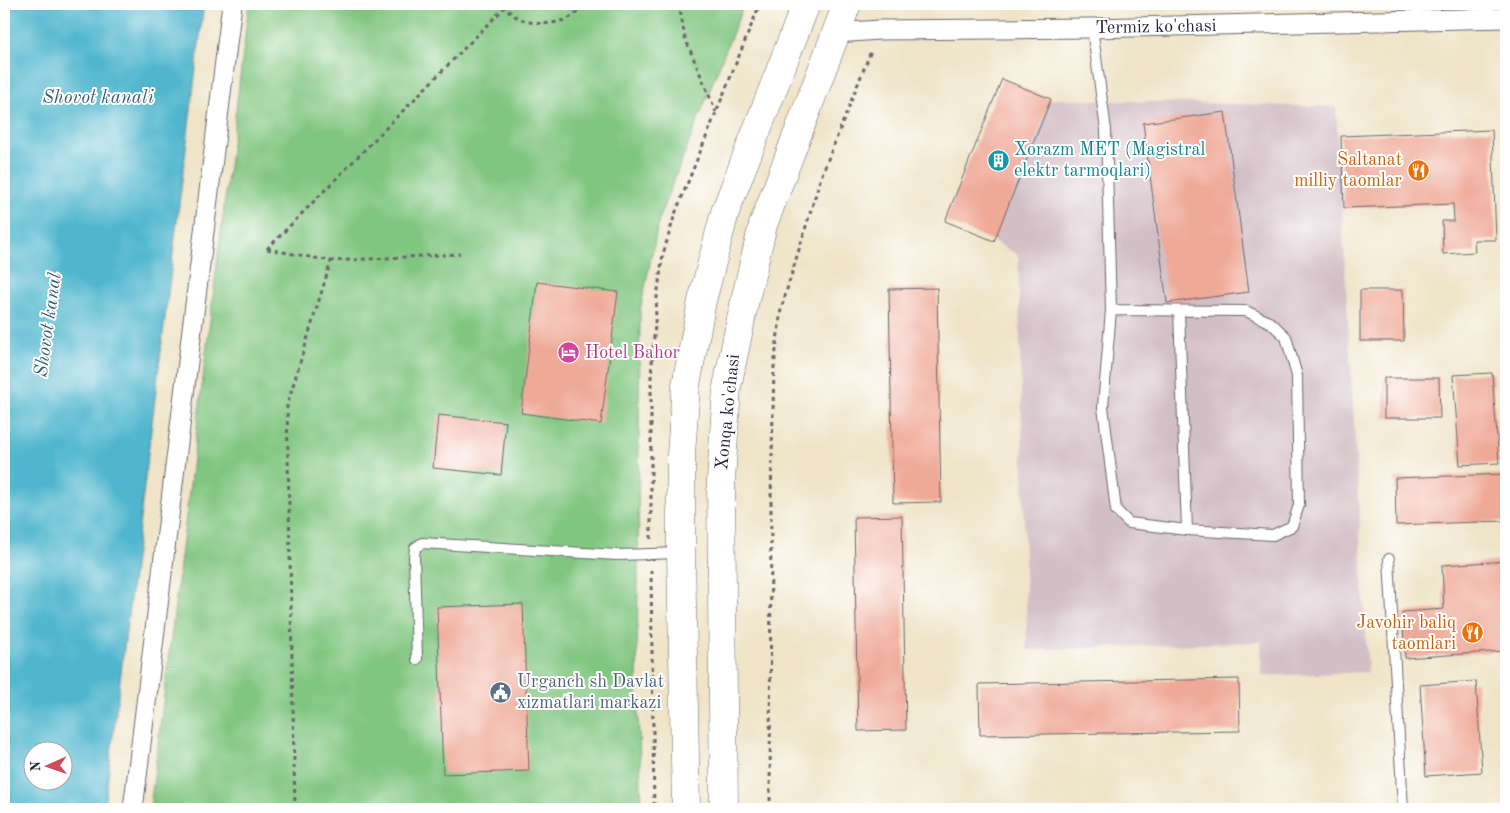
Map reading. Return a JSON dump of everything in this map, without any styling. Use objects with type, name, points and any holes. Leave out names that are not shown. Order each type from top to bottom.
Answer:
[{"type":"main road","points":[[686,809],[681,454],[686,385],[702,301],[725,212],[806,4]]},
{"type":"main road","name":"Xonqa ko'chasi","points":[[724,809],[721,481],[727,387],[763,225],[848,4]]},
{"type":"street","points":[[133,809],[232,4]]},
{"type":"street","name":"Termiz ko'chasi","points":[[836,33],[879,30],[1092,28],[1506,18]]},
{"type":"lane","points":[[1092,28],[1106,130],[1112,310],[1103,407],[1116,510],[1129,523],[1187,530],[1273,534],[1292,526],[1299,505],[1297,376],[1286,338],[1271,323],[1246,311],[1112,310]]},
{"type":"lane","points":[[1179,311],[1187,530]]},
{"type":"lane","points":[[417,660],[414,556],[416,548],[422,543],[617,555],[681,553]]},
{"type":"lane","points":[[1389,559],[1402,809]]},
{"type":"path","points":[[460,254],[330,262],[267,249],[504,6],[520,19],[537,24],[556,23],[573,16],[586,4]]},
{"type":"path","points":[[679,4],[685,38],[716,112]]},
{"type":"path","points":[[770,809],[771,490],[774,367],[781,310],[820,177],[879,30]]},
{"type":"path","points":[[295,809],[287,405],[330,262]]},
{"type":"shaded area","points":[[1051,99],[1336,107],[1368,672],[1262,676],[1261,642],[1027,650],[1018,255],[994,241]]},
{"type":"green space","points":[[249,4],[744,4],[660,215],[640,311],[637,688],[642,809],[150,809]]},
{"type":"water","name":"Shovot kanali","points":[[4,4],[204,4],[104,809],[4,809]]},
{"type":"building","name":"Xorazm MET (Magistral elektr tarmoqlari)","points":[[1002,79],[1051,99],[994,241],[945,221]]},
{"type":"building","points":[[1225,112],[1249,292],[1167,303],[1143,123]]},
{"type":"building","name":"Saltanat milliy taomlar","points":[[1492,130],[1496,240],[1474,240],[1475,252],[1443,254],[1442,221],[1454,221],[1453,204],[1344,208],[1341,136]]},
{"type":"building","name":"Hotel Bahor","points":[[537,282],[618,292],[601,424],[521,413]]},
{"type":"building","points":[[937,288],[941,502],[893,503],[889,289]]},
{"type":"building","points":[[1360,290],[1403,290],[1404,341],[1360,341]]},
{"type":"building","points":[[1492,373],[1499,463],[1460,465],[1453,375]]},
{"type":"building","points":[[1384,378],[1439,378],[1440,418],[1384,418]]},
{"type":"building","points":[[438,415],[506,422],[501,475],[433,468]]},
{"type":"building","points":[[1506,474],[1506,521],[1396,525],[1395,478]]},
{"type":"building","points":[[902,516],[906,730],[858,731],[854,517]]},
{"type":"building","points":[[1506,561],[1506,651],[1405,658],[1402,612],[1444,609],[1442,565]]},
{"type":"building","points":[[523,604],[529,771],[443,774],[437,607]]},
{"type":"building","points":[[1239,679],[1240,731],[980,735],[979,684]]},
{"type":"building","points":[[1476,681],[1482,772],[1426,776],[1420,685]]},
{"type":"place","name":"Xorazm MET (Magistral elektr tarmoqlari)","points":[[998,160]]},
{"type":"place","name":"Saltanat milliy taomlar","points":[[1418,170]]},
{"type":"place","name":"Hotel Bahor","points":[[569,353]]},
{"type":"place","name":"Javohir baliq taomlari","points":[[1472,633]]},
{"type":"place","name":"Urganch sh Davlat xizmatlari markazi","points":[[501,692]]},
{"type":"water label","name":"Shovot kanal","points":[[49,325]]}]
